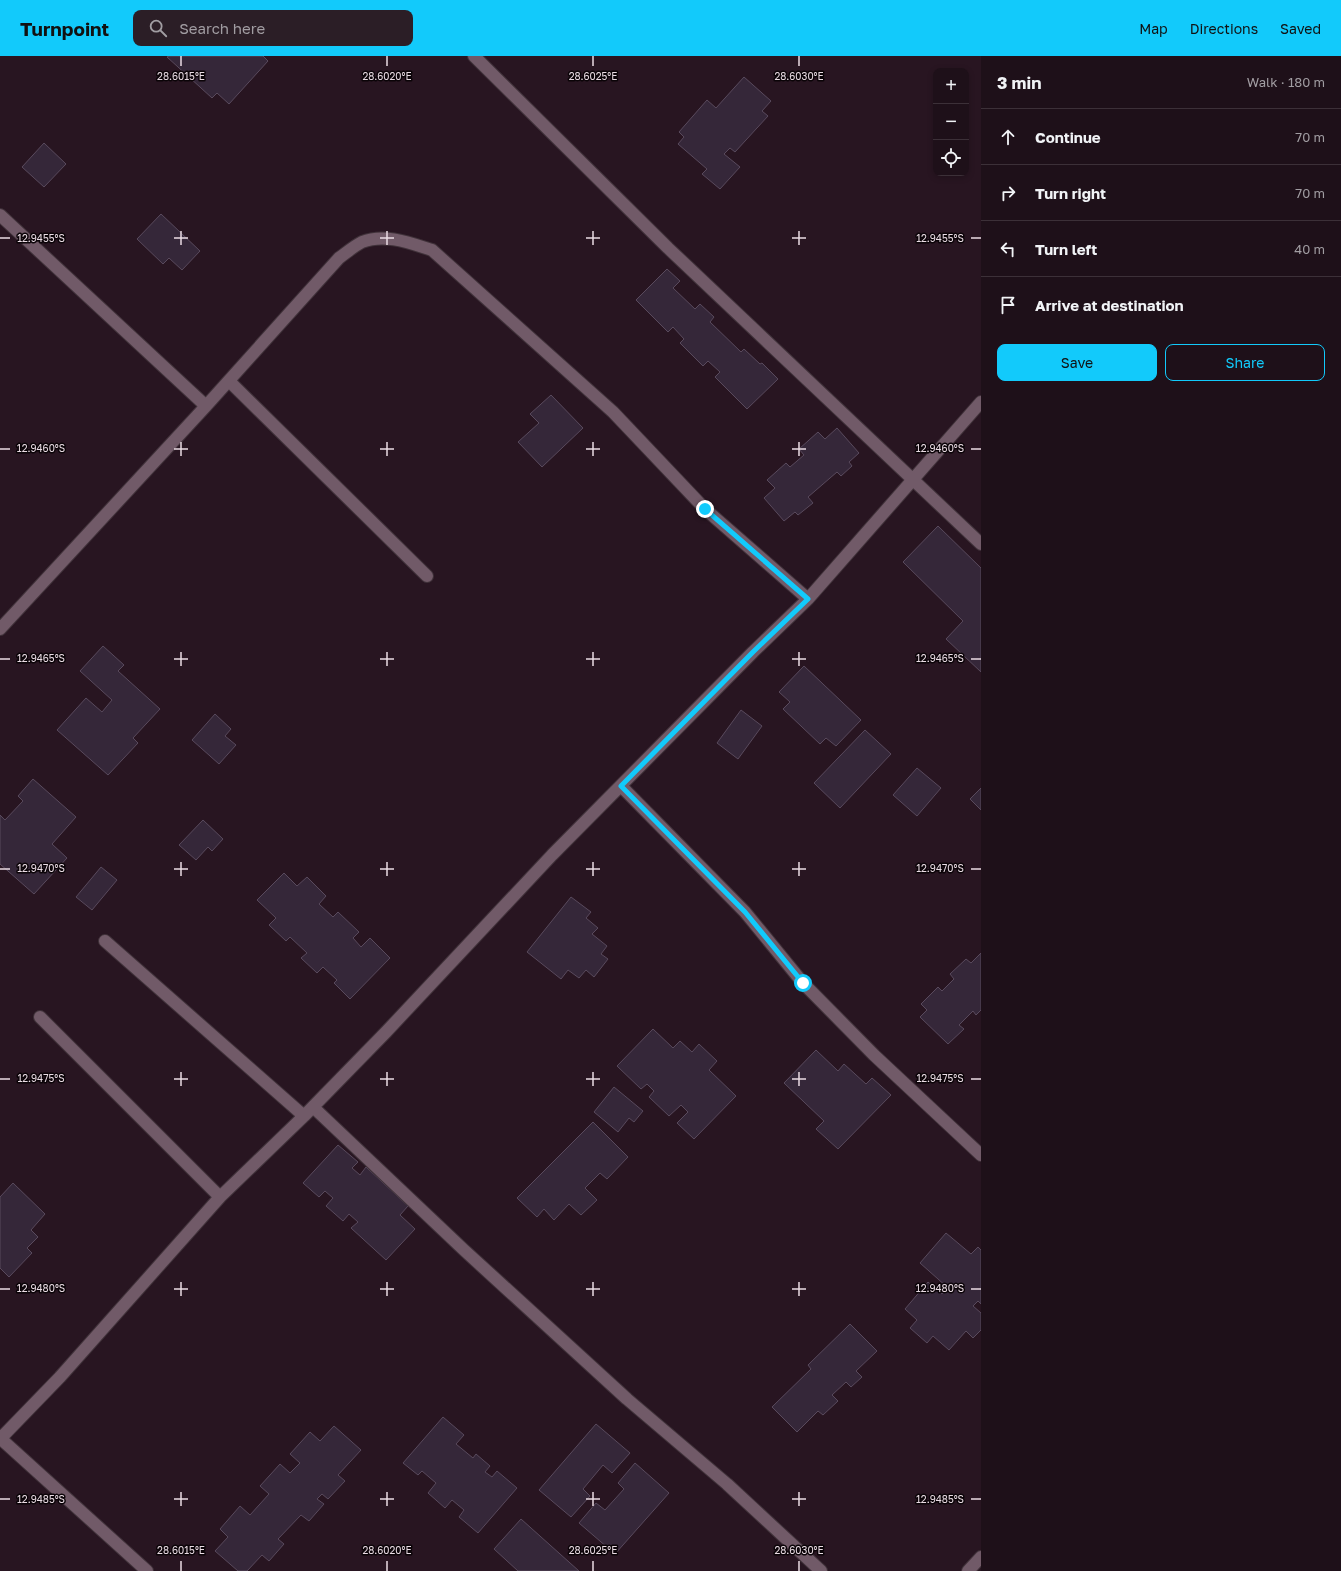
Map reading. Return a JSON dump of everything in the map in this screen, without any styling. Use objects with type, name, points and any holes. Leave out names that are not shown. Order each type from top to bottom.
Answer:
[{"type":"street","points":[[474,56],[662,242],[981,544]]},
{"type":"street","points":[[0,215],[206,406]]},
{"type":"street","points":[[0,629],[229,381],[339,258],[362,242],[377,239],[395,239],[432,250],[613,412],[705,509],[808,599]]},
{"type":"street","points":[[229,381],[427,576]]},
{"type":"street","points":[[147,1571],[0,1439],[65,1371],[220,1197],[304,1116],[386,1032],[552,855],[753,652],[808,599],[981,402]]},
{"type":"street","points":[[621,786],[745,912],[803,983],[874,1055],[981,1155]]},
{"type":"street","points":[[105,941],[304,1116]]},
{"type":"street","points":[[40,1018],[220,1197]]},
{"type":"street","points":[[313,1106],[464,1250],[621,1394],[726,1484],[821,1571]]},
{"type":"street","points":[[968,1571],[981,1557]]},
{"type":"building","points":[[263,56],[268,61],[229,104],[217,93],[212,98],[167,57]]},
{"type":"building","points":[[744,77],[771,101],[762,111],[768,116],[735,152],[730,148],[724,154],[740,167],[720,189],[702,174],[707,169],[678,144],[684,137],[679,132],[707,100],[716,108]]},
{"type":"building","points":[[44,143],[66,164],[44,187],[22,167]]},
{"type":"building","points":[[161,214],[200,251],[182,270],[169,258],[163,264],[137,239]]},
{"type":"building","points":[[667,269],[680,281],[673,288],[695,309],[700,304],[714,317],[710,322],[741,352],[744,349],[760,364],[762,363],[778,379],[747,409],[715,377],[720,372],[708,361],[703,366],[680,343],[684,339],[673,327],[668,332],[636,300]]},
{"type":"building","points":[[551,395],[583,428],[542,467],[518,442],[539,423],[530,414]]},
{"type":"building","points":[[837,428],[859,453],[849,462],[852,466],[841,476],[837,472],[808,497],[813,503],[798,515],[795,512],[784,521],[764,498],[775,488],[767,480],[786,463],[790,467],[804,455],[799,449],[818,432],[825,439]]},
{"type":"building","points":[[938,526],[981,568],[981,672],[946,639],[963,621],[903,562]]},
{"type":"building","points":[[103,646],[124,665],[118,671],[160,709],[133,738],[138,743],[108,775],[57,730],[86,698],[102,712],[112,700],[80,671]]},
{"type":"building","points":[[804,666],[861,720],[836,746],[826,738],[820,744],[783,709],[790,702],[779,692]]},
{"type":"building","points":[[741,710],[762,726],[738,759],[717,743]]},
{"type":"building","points":[[215,714],[231,729],[225,736],[236,745],[219,764],[192,740]]},
{"type":"building","points":[[865,730],[891,754],[840,808],[814,783]]},
{"type":"building","points":[[917,768],[941,788],[917,816],[893,795]]},
{"type":"building","points":[[33,779],[76,817],[52,844],[67,858],[34,894],[0,864],[0,815],[5,820],[23,801],[18,796]]},
{"type":"building","points":[[981,788],[981,810],[970,799]]},
{"type":"building","points":[[203,820],[223,839],[212,851],[208,847],[196,860],[179,845]]},
{"type":"building","points":[[101,867],[117,880],[92,910],[76,897]]},
{"type":"building","points":[[284,873],[297,886],[307,877],[326,896],[319,904],[333,917],[338,912],[359,932],[353,938],[361,947],[370,938],[390,958],[350,999],[334,983],[337,980],[323,967],[317,973],[301,958],[307,953],[290,937],[286,941],[269,925],[276,918],[257,900]]},
{"type":"building","points":[[571,897],[591,912],[586,918],[598,928],[592,934],[607,946],[601,954],[608,959],[594,977],[586,970],[579,978],[568,970],[561,979],[527,952]]},
{"type":"building","points":[[981,953],[981,1010],[976,1015],[973,1011],[959,1025],[964,1029],[948,1044],[920,1017],[927,1010],[921,1004],[938,987],[942,991],[954,979],[950,974],[966,959],[971,963]]},
{"type":"building","points":[[653,1029],[673,1048],[680,1041],[692,1052],[699,1044],[717,1061],[709,1070],[736,1096],[694,1139],[677,1123],[688,1112],[681,1105],[669,1116],[649,1097],[654,1091],[647,1084],[641,1089],[617,1066]]},
{"type":"building","points":[[816,1050],[838,1071],[844,1064],[866,1084],[872,1078],[891,1095],[838,1149],[816,1129],[824,1121],[784,1083]]},
{"type":"building","points":[[614,1087],[643,1111],[634,1122],[629,1118],[618,1132],[594,1112]]},
{"type":"building","points":[[593,1122],[628,1157],[607,1179],[600,1173],[585,1188],[597,1200],[581,1215],[569,1204],[554,1220],[544,1209],[537,1217],[517,1198]]},
{"type":"building","points":[[338,1145],[358,1162],[352,1168],[360,1175],[366,1167],[408,1206],[400,1215],[415,1229],[386,1260],[351,1228],[358,1222],[349,1214],[343,1221],[326,1206],[333,1198],[325,1191],[319,1197],[303,1183]]},
{"type":"building","points":[[13,1183],[45,1214],[31,1230],[38,1237],[27,1248],[32,1253],[9,1277],[0,1268],[0,1197]]},
{"type":"building","points":[[946,1233],[971,1254],[978,1247],[981,1250],[981,1304],[978,1301],[973,1306],[981,1313],[981,1330],[973,1338],[966,1331],[949,1350],[933,1336],[927,1343],[910,1328],[917,1320],[905,1309],[928,1282],[942,1294],[947,1287],[920,1263]]},
{"type":"building","points":[[850,1324],[877,1351],[856,1371],[862,1377],[851,1387],[846,1382],[832,1395],[838,1401],[823,1415],[818,1411],[797,1432],[772,1407],[811,1369],[808,1365]]},
{"type":"building","points":[[443,1417],[464,1435],[456,1444],[473,1458],[476,1454],[490,1466],[485,1472],[492,1477],[497,1471],[517,1488],[478,1533],[459,1517],[464,1510],[452,1500],[445,1508],[428,1493],[436,1483],[422,1471],[418,1475],[403,1463]]},
{"type":"building","points":[[596,1424],[630,1453],[612,1473],[603,1465],[583,1489],[590,1496],[571,1517],[539,1490]]},
{"type":"building","points":[[334,1426],[361,1450],[338,1475],[345,1481],[328,1499],[322,1494],[317,1499],[324,1504],[309,1521],[301,1515],[278,1539],[284,1544],[269,1561],[262,1555],[247,1571],[238,1571],[215,1551],[228,1537],[220,1529],[240,1506],[250,1515],[269,1494],[260,1486],[280,1464],[290,1473],[300,1463],[290,1454],[310,1432],[320,1441]]},
{"type":"building","points":[[635,1463],[669,1493],[615,1554],[579,1523],[596,1503],[605,1510],[624,1489],[618,1483]]},
{"type":"building","points":[[521,1519],[579,1571],[518,1571],[494,1549]]},
{"type":"route","points":[[705,509],[808,599],[753,652],[621,786],[745,912],[803,983]]}]
